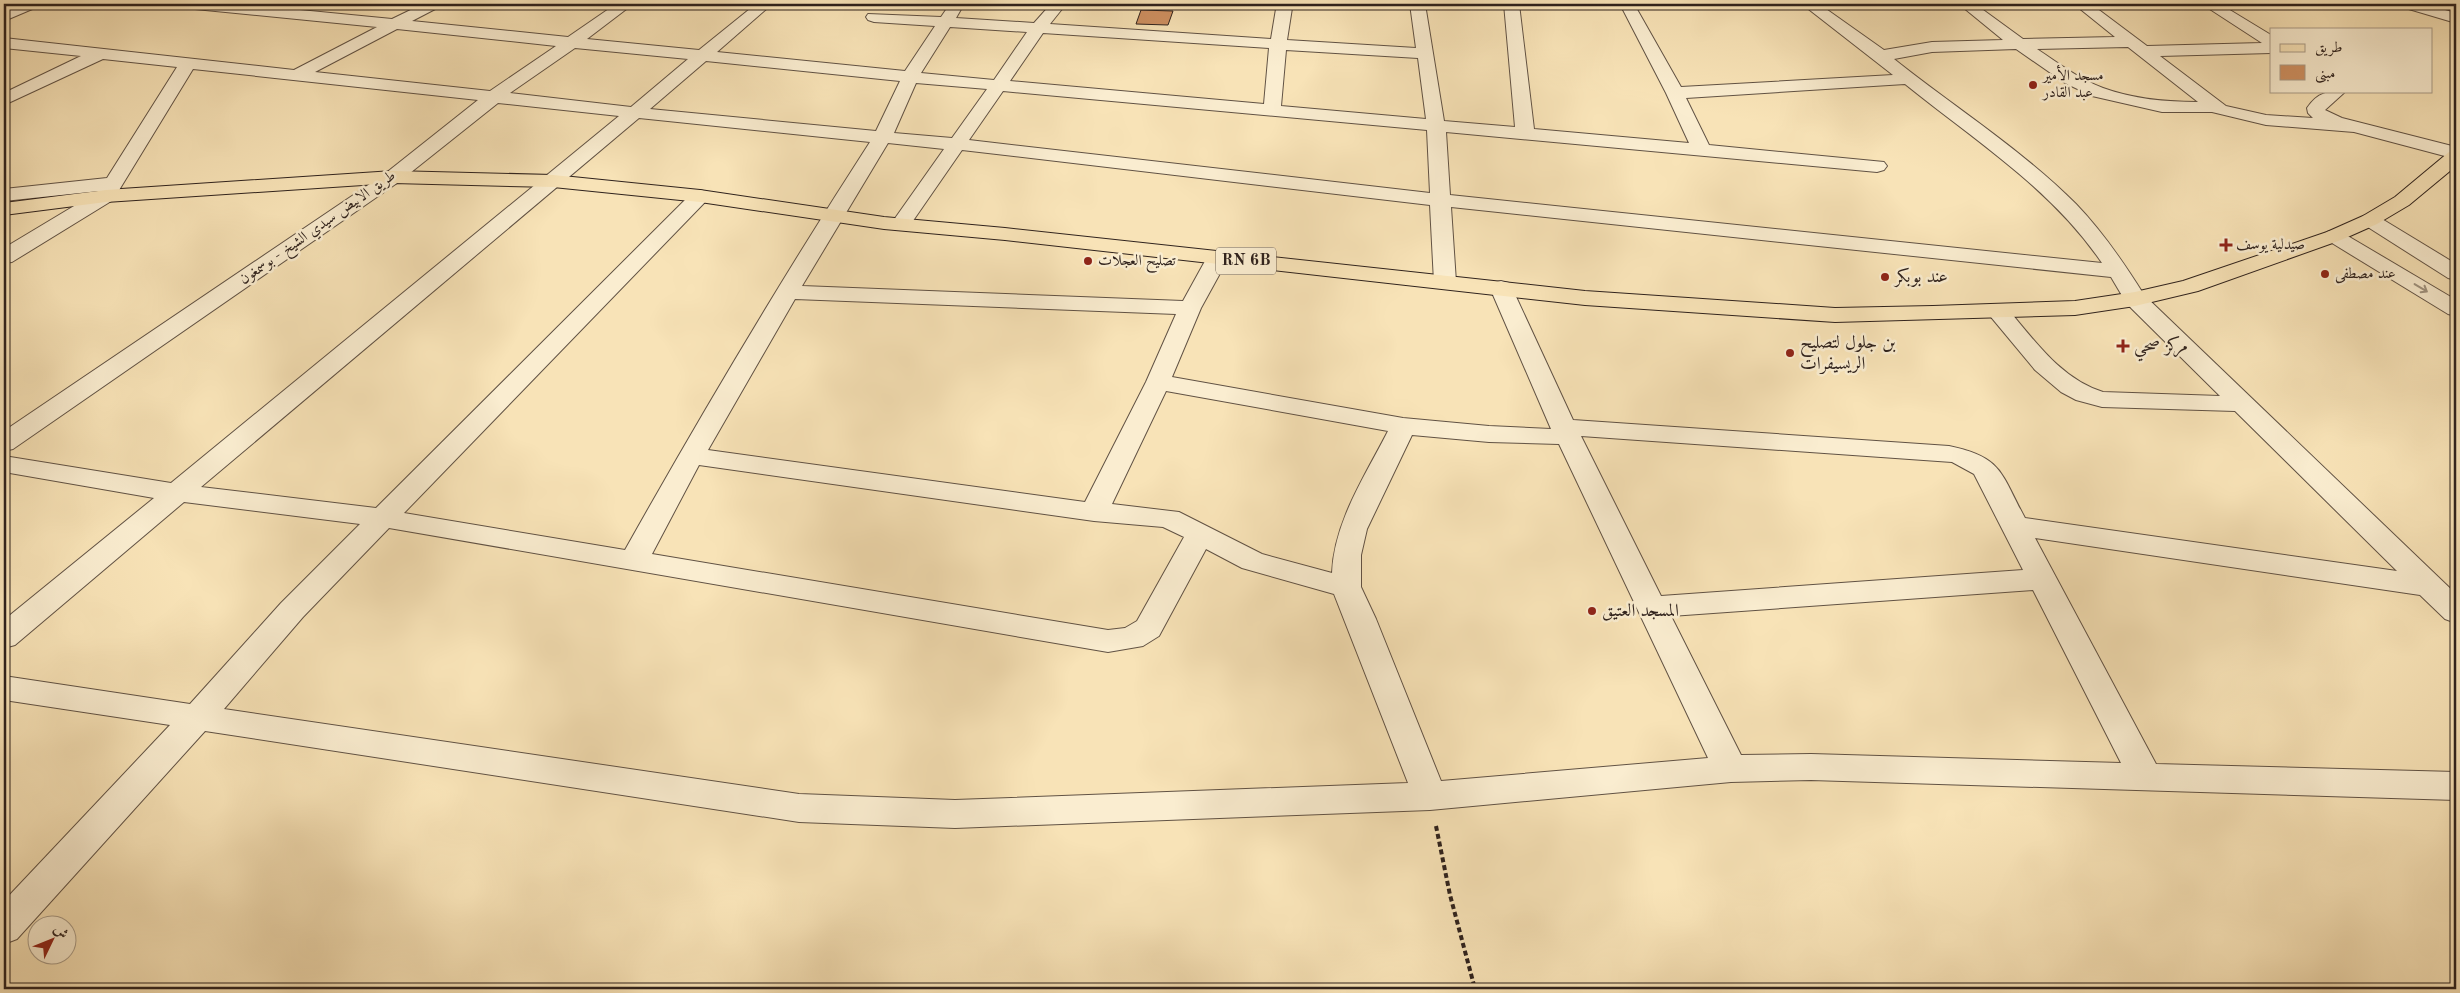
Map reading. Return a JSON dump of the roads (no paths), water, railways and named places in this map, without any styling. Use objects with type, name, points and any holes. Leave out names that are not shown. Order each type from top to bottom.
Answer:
[{"type":"main road","name":"RN 6B","points":[[4,208],[110,190],[393,177],[554,181],[700,196],[832,216],[901,224],[1501,288],[1737,310],[1835,315],[2074,308],[2135,298],[2190,286],[2334,236],[2370,220],[2402,201],[2456,154]]},
{"type":"street","points":[[4,16],[32,4]]},
{"type":"street","points":[[195,4],[910,77],[1877,166]]},
{"type":"street","points":[[297,74],[434,4]]},
{"type":"street","name":"طريق الابيض سيدي الشيخ - بوسمغون","points":[[4,443],[393,177],[494,96],[626,4]]},
{"type":"street","points":[[4,637],[554,181],[701,55],[764,4]]},
{"type":"street","points":[[901,224],[1039,26],[1059,4]]},
{"type":"street","points":[[1229,4],[1289,4]]},
{"type":"street","points":[[1272,109],[1278,43],[1285,4]]},
{"type":"street","points":[[1418,4],[1436,126],[1442,200],[1445,282]]},
{"type":"street","points":[[1512,4],[1526,133]]},
{"type":"street","points":[[1627,4],[1675,93],[1702,150]]},
{"type":"street","points":[[1809,4],[1840,24],[2026,169],[2088,230],[2135,298],[2456,612]]},
{"type":"street","points":[[1966,4],[2019,44],[2071,79],[2098,92],[2154,106],[2215,107]]},
{"type":"street","points":[[2082,4],[2215,107],[2231,114],[2256,119],[2358,127]]},
{"type":"street","points":[[2210,4],[2270,41]]},
{"type":"street","points":[[2407,4],[2456,18]]},
{"type":"street","points":[[634,560],[691,456],[832,216],[882,136],[910,77],[952,12]]},
{"type":"street","points":[[874,17],[952,12],[1039,26],[1425,54]]},
{"type":"street","points":[[2440,29],[2456,18]]},
{"type":"street","points":[[4,43],[634,112],[956,144],[1442,200],[2118,271]]},
{"type":"street","points":[[1880,56],[1932,47],[2019,44],[2270,48]]},
{"type":"street","points":[[4,100],[102,53]]},
{"type":"street","points":[[4,257],[110,190],[189,62]]},
{"type":"street","points":[[1675,93],[1909,79]]},
{"type":"street","points":[[2336,92],[2316,108],[2317,113],[2358,127],[2456,154]]},
{"type":"street","points":[[4,196],[110,190]]},
{"type":"street","points":[[4,928],[197,718],[292,610],[700,196]]},
{"type":"street","points":[[2370,220],[2456,273]]},
{"type":"street","points":[[2334,236],[2456,309]]},
{"type":"street","points":[[1094,512],[1158,382],[1190,308],[1218,258]]},
{"type":"street","points":[[1501,288],[1565,432],[1731,769]]},
{"type":"street","points":[[787,292],[1190,308]]},
{"type":"street","points":[[1997,311],[2050,371],[2065,384],[2083,394],[2102,399],[2243,404]]},
{"type":"street","points":[[1158,382],[1403,426],[1489,434],[1565,432],[1909,450],[1956,455],[1975,461],[1985,469],[2146,777]]},
{"type":"street","points":[[1403,426],[1353,528],[1347,555],[1346,586],[1361,618],[1430,796]]},
{"type":"street","points":[[691,456],[1094,512],[1169,518],[1240,556],[1268,567],[1346,586]]},
{"type":"street","points":[[4,464],[177,493],[382,518],[1108,641],[1132,638],[1148,628],[1200,534]]},
{"type":"street","points":[[2015,526],[2429,586]]},
{"type":"street","points":[[1652,607],[2043,579]]},
{"type":"street","points":[[4,688],[799,808],[955,814],[1430,796],[1731,769],[1811,767],[2456,786]]},
{"type":"place","name":"مسجد الأمير عبد القادر","points":[[2033,85]]},
{"type":"place","name":"صيدلية يوسف","points":[[2226,245]]},
{"type":"place","name":"تصليح العجلات","points":[[1088,261]]},
{"type":"place","name":"عند مصطفى","points":[[2325,274]]},
{"type":"place","name":"عند بوبكر","points":[[1885,277]]},
{"type":"place","name":"مركز صحي","points":[[2123,346]]},
{"type":"place","name":"بن جلول لتصليح الريسيفرات","points":[[1790,353]]},
{"type":"place","name":"المسجد العتيق","points":[[1592,611]]}]
